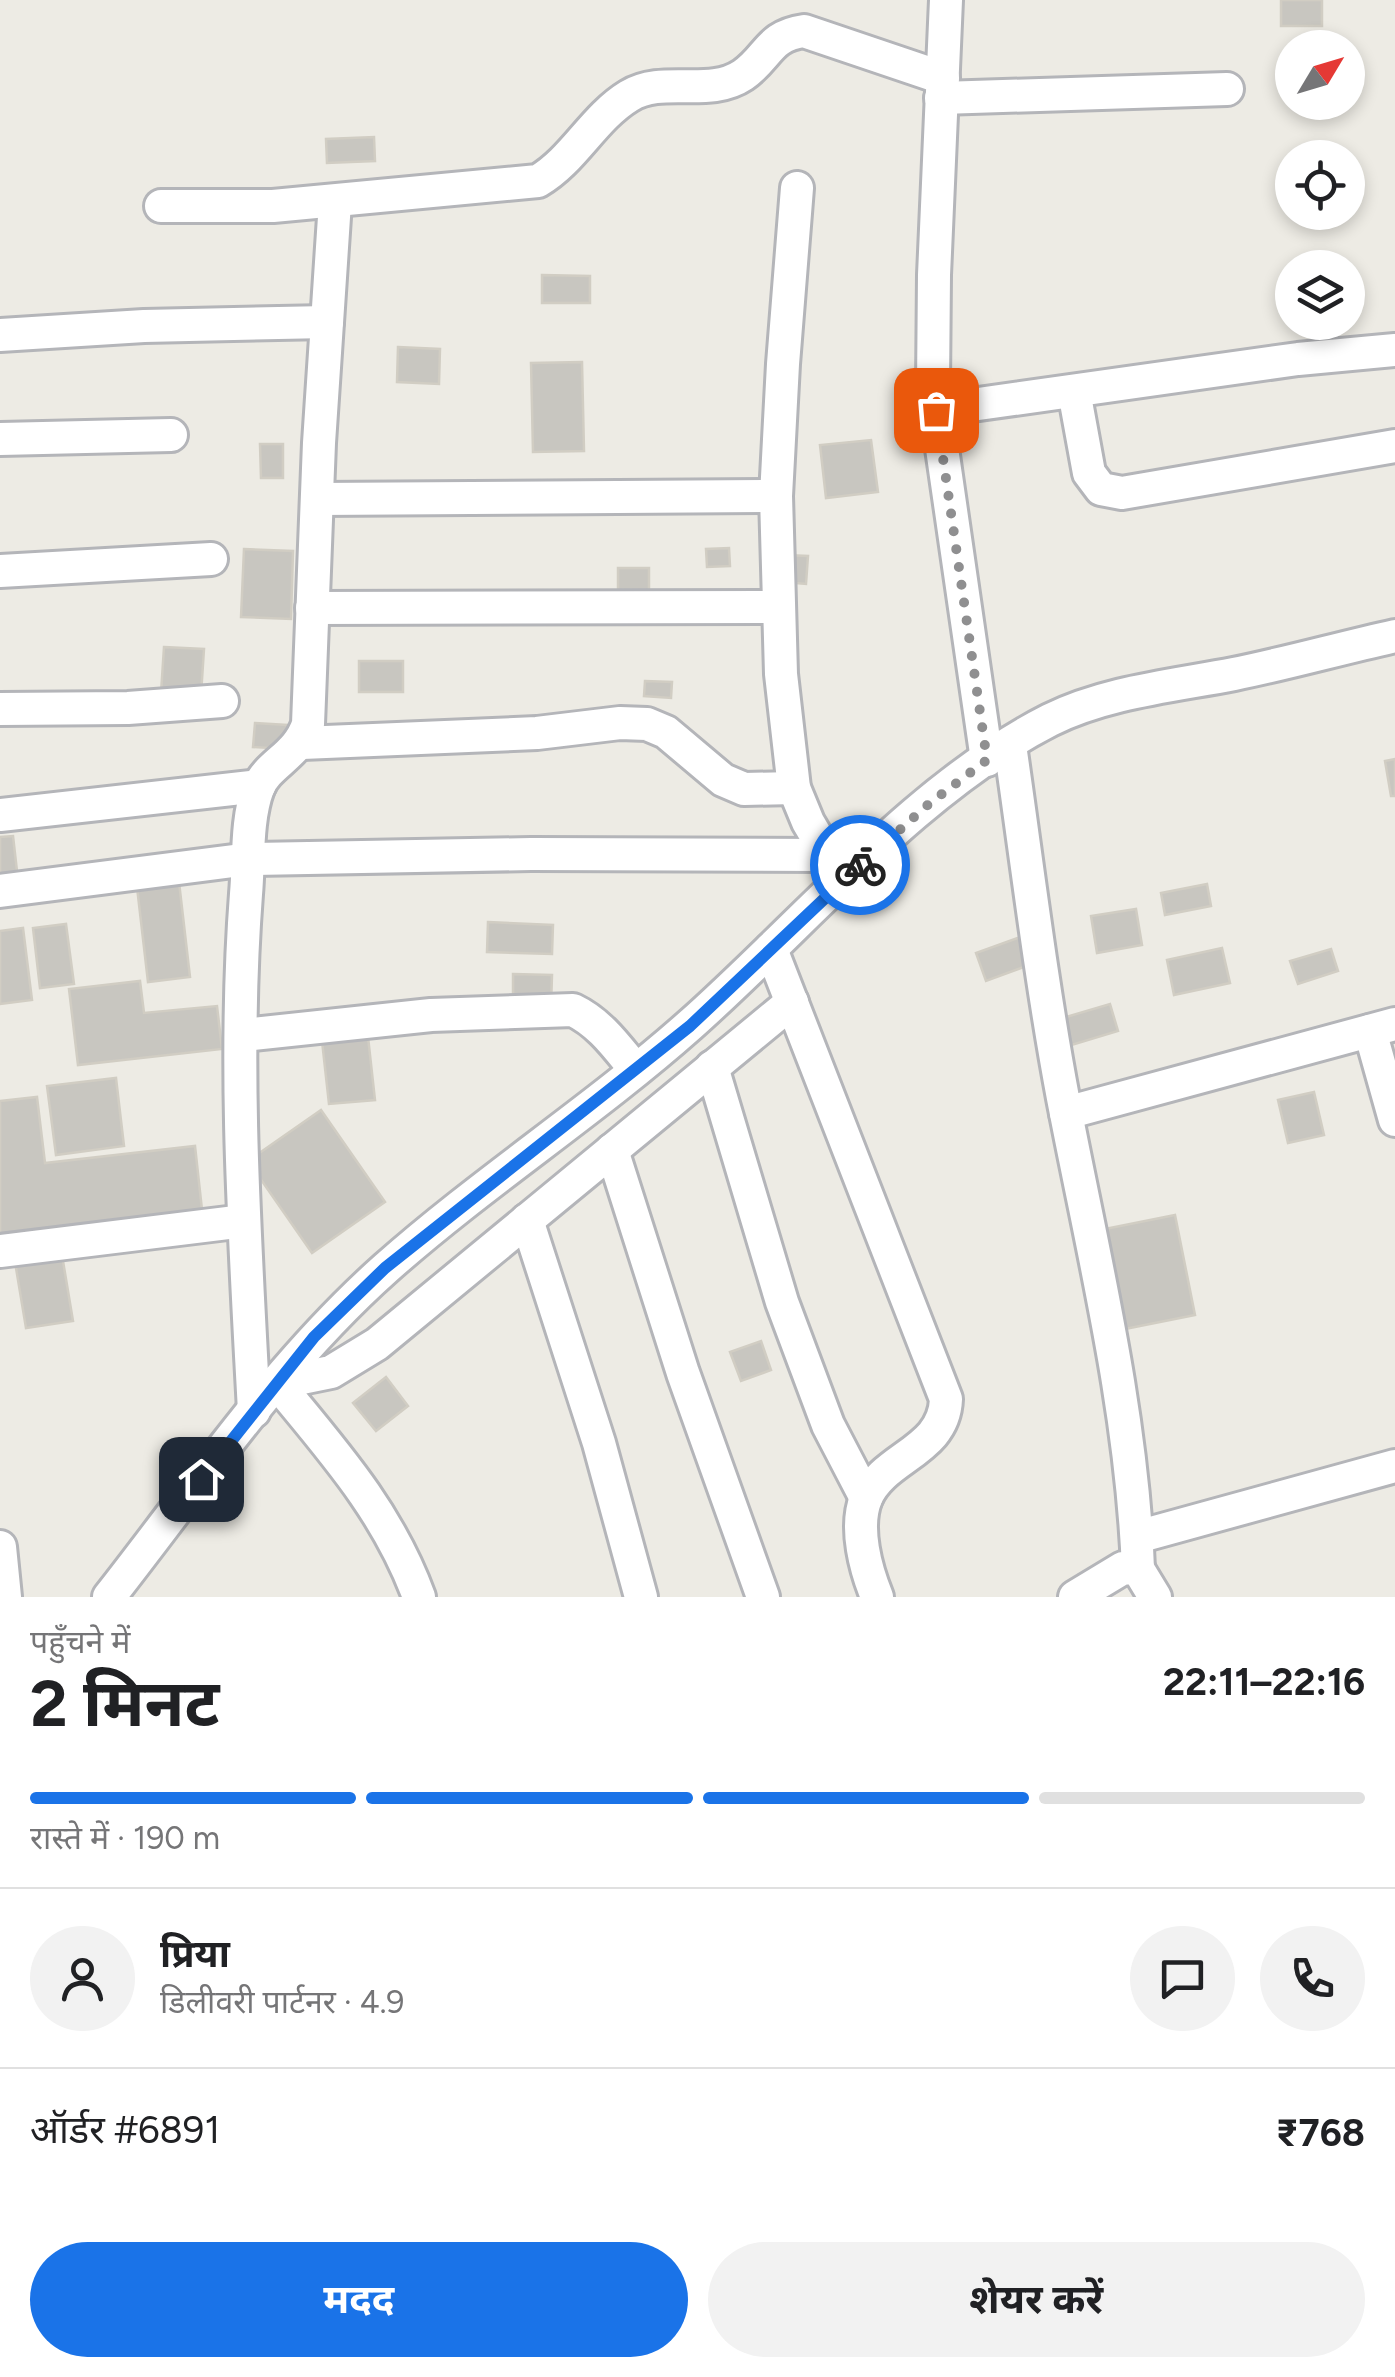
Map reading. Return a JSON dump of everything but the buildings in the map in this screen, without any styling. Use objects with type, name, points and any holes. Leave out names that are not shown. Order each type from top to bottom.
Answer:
[{"type":"street","points":[[946,0],[934,274],[936,410],[1108,1324],[1143,1568]]},
{"type":"street","points":[[161,206],[273,206],[538,182],[557,170],[628,96],[646,89],[728,83],[745,74],[784,34],[804,31],[942,88],[1226,89]]},
{"type":"street","points":[[797,188],[776,496],[781,674],[794,788],[834,868]]},
{"type":"street","points":[[254,1411],[244,1221],[242,944],[259,786],[302,743],[308,724],[335,202]]},
{"type":"street","points":[[0,334],[327,322]]},
{"type":"street","points":[[936,410],[1298,359],[1395,350]]},
{"type":"street","points":[[1074,391],[1089,472],[1101,488],[1122,493],[1395,446]]},
{"type":"street","points":[[0,439],[172,435]]},
{"type":"street","points":[[317,498],[776,496]]},
{"type":"street","points":[[0,571],[211,559]]},
{"type":"street","points":[[312,608],[780,607]]},
{"type":"street","points":[[109,1597],[314,1337],[385,1268],[690,1026],[770,949],[834,868],[1050,720],[1111,696],[1238,673],[1395,636]]},
{"type":"street","points":[[0,709],[128,708],[222,701]]},
{"type":"street","points":[[302,743],[647,724],[666,732],[723,780],[744,789],[794,788]]},
{"type":"street","points":[[0,816],[259,786]]},
{"type":"street","points":[[0,891],[249,860],[531,854],[834,868]]},
{"type":"street","points":[[770,949],[946,1399],[945,1419],[879,1480],[866,1498],[862,1520],[866,1570],[877,1597]]},
{"type":"street","points":[[276,1383],[330,1372],[377,1344],[792,1002]]},
{"type":"street","points":[[243,1034],[469,1012],[573,1010],[605,1032],[635,1069]]},
{"type":"street","points":[[1066,1113],[1383,1027],[1395,1120]]},
{"type":"street","points":[[712,1067],[782,1302],[828,1425],[866,1498]]},
{"type":"street","points":[[612,1150],[683,1373],[763,1597]]},
{"type":"street","points":[[527,1220],[599,1443],[642,1597]]},
{"type":"street","points":[[0,1250],[244,1221]]},
{"type":"street","points":[[276,1383],[378,1508],[410,1570],[419,1597]]},
{"type":"street","points":[[1075,1597],[1123,1568],[1143,1568],[1395,1466]]},
{"type":"street","points":[[0,1547],[5,1597]]},
{"type":"way so far","points":[[860,865],[930,803],[987,760],[936,410]]},
{"type":"route","points":[[201,1479],[314,1337],[385,1268],[690,1026],[860,865]]}]
